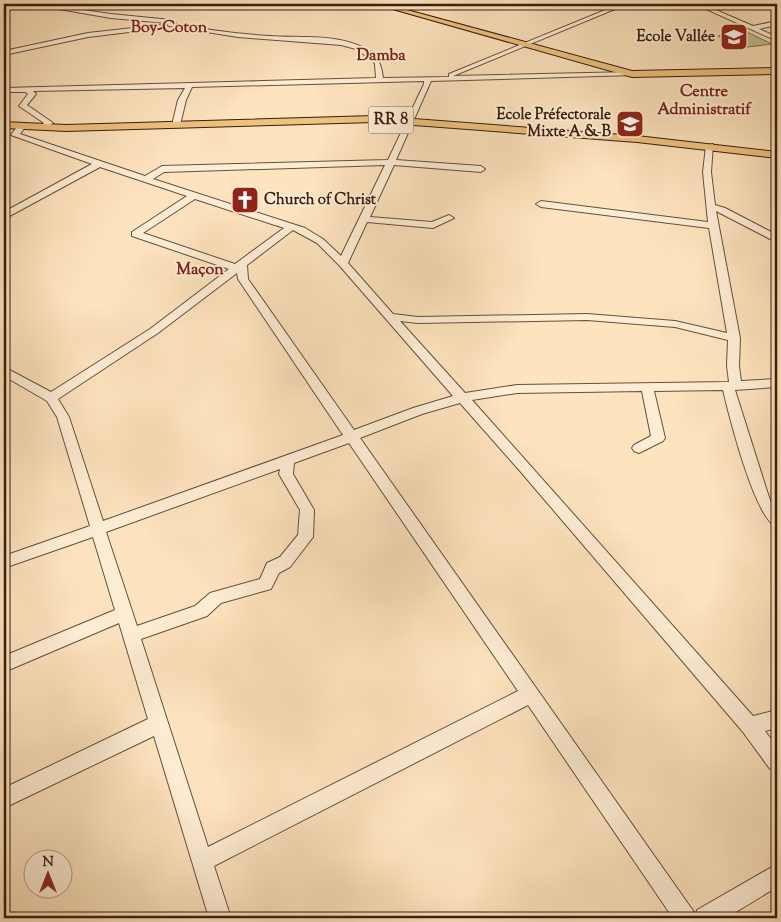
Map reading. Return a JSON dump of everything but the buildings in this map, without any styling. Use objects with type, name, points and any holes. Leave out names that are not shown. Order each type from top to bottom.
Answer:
[{"type":"main road","points":[[378,4],[632,74],[777,71]]},
{"type":"main road","name":"RR 8","points":[[4,125],[16,133],[43,127],[347,119],[410,120],[710,146],[777,155]]},
{"type":"street","points":[[33,4],[111,16],[171,22],[169,24]]},
{"type":"street","points":[[442,79],[624,4]]},
{"type":"street","points":[[698,4],[777,39]]},
{"type":"street","points":[[753,28],[777,23]]},
{"type":"street","points":[[4,53],[88,35],[166,27],[169,24],[218,33],[336,42],[351,45],[367,52],[378,63],[380,80]]},
{"type":"street","points":[[7,90],[632,74]]},
{"type":"street","points":[[343,263],[428,84],[428,79]]},
{"type":"street","points":[[4,82],[11,85],[7,90]]},
{"type":"street","points":[[176,125],[182,100],[189,88],[188,85]]},
{"type":"street","points":[[26,89],[32,94],[22,106],[46,119],[49,123],[43,127]]},
{"type":"street","points":[[4,131],[16,133],[145,180],[312,235],[343,263],[462,397],[750,726],[777,762]]},
{"type":"street","points":[[710,146],[707,172],[713,226],[734,338],[732,366],[734,414],[765,505],[776,518]]},
{"type":"street","points":[[145,180],[162,169],[391,162],[481,169]]},
{"type":"street","points":[[4,216],[99,164]]},
{"type":"street","points":[[195,195],[135,234],[239,266]]},
{"type":"street","points":[[541,204],[713,226]]},
{"type":"street","points":[[712,207],[722,210],[777,239]]},
{"type":"street","points":[[364,219],[433,226],[449,218]]},
{"type":"street","points":[[51,398],[154,331],[291,227]]},
{"type":"street","points":[[239,266],[243,279],[686,918]]},
{"type":"street","points":[[391,317],[418,320],[586,317],[675,324],[734,338]]},
{"type":"street","points":[[4,371],[51,398],[63,417],[220,918]]},
{"type":"street","points":[[4,562],[352,436],[484,391],[647,386],[732,386],[777,383]]},
{"type":"street","points":[[639,448],[658,438],[647,386]]},
{"type":"street","points":[[132,634],[201,611],[216,598],[264,584],[273,568],[285,562],[306,537],[307,510],[286,474],[288,460]]},
{"type":"street","points":[[4,664],[125,613]]},
{"type":"street","points":[[203,861],[529,694]]},
{"type":"street","points":[[750,726],[777,719]]},
{"type":"street","points":[[4,798],[158,724]]},
{"type":"street","points":[[705,918],[745,896],[777,874]]},
{"type":"green space","points":[[747,32],[772,44],[740,48],[718,36]]},
{"type":"place","name":"Ecole Vallée","points":[[734,37]]},
{"type":"place","name":"Ecole Préfectorale Mixte A & B","points":[[630,124]]},
{"type":"place","name":"Church of Christ","points":[[245,200]]},
{"type":"district","name":"Boy-Coton","points":[[169,28]]},
{"type":"district","name":"Damba","points":[[381,56]]},
{"type":"district","name":"Centre Administratif","points":[[704,101]]},
{"type":"district","name":"Maçon","points":[[200,270]]}]
